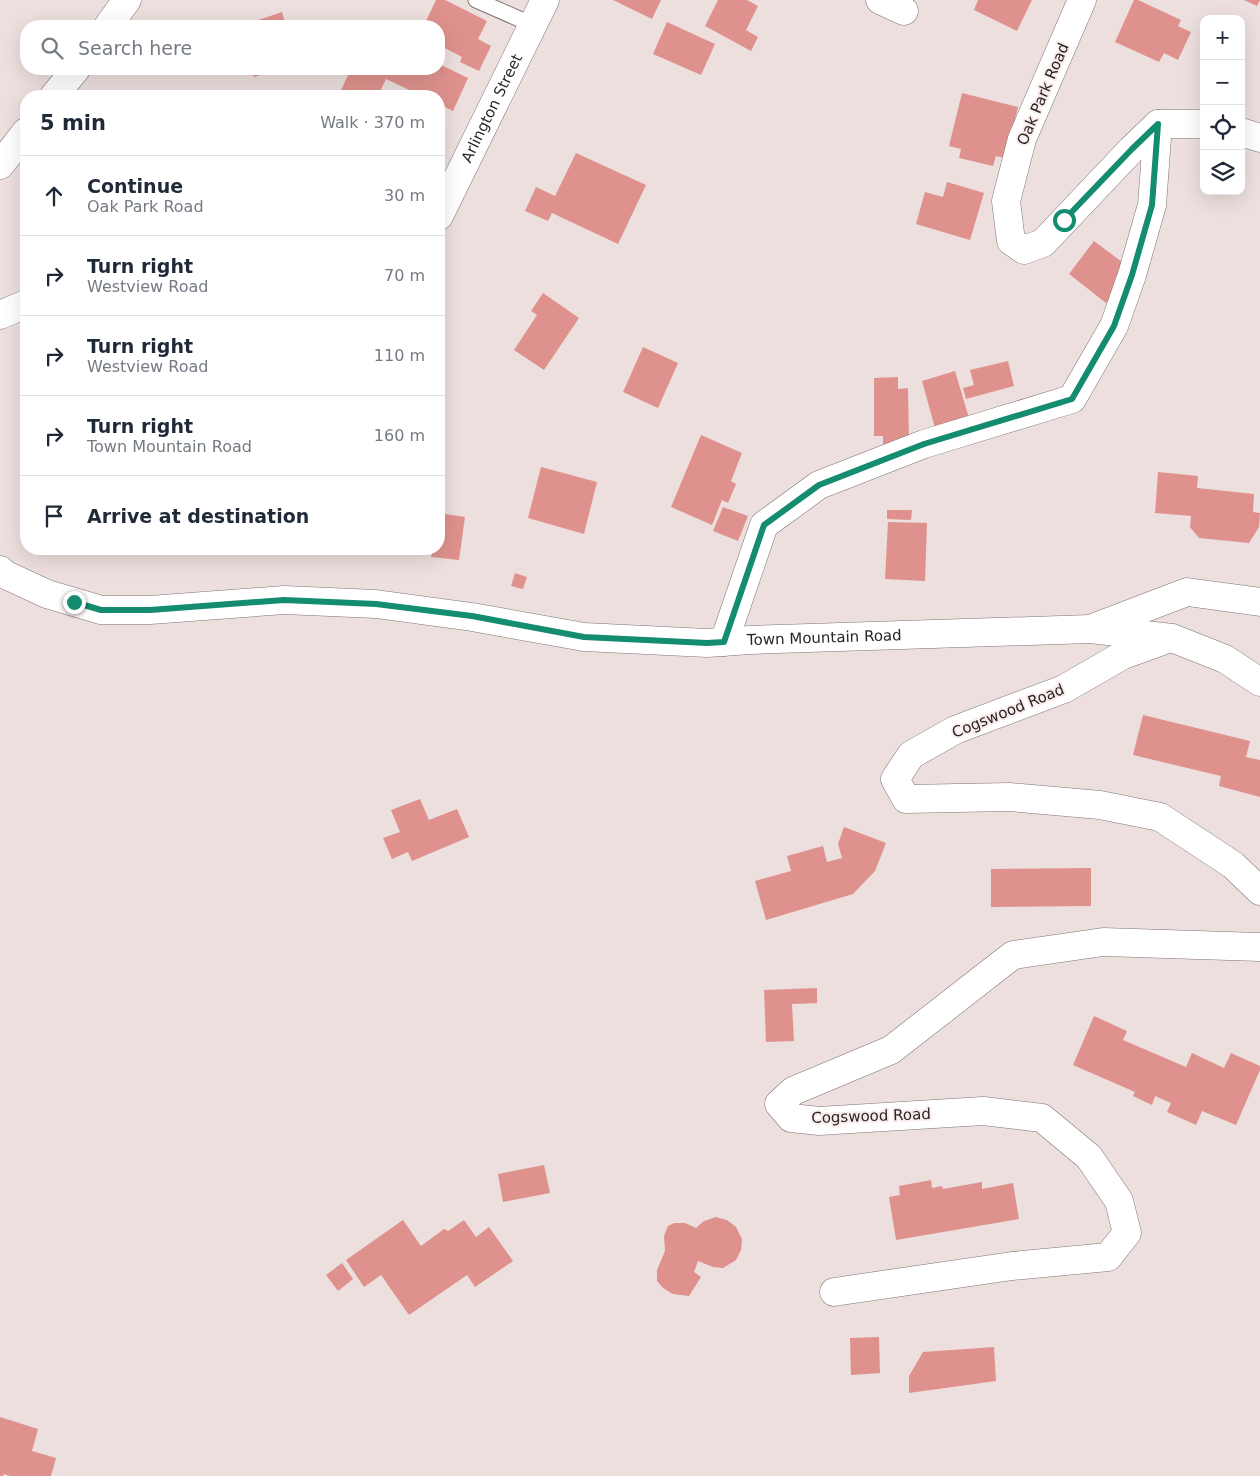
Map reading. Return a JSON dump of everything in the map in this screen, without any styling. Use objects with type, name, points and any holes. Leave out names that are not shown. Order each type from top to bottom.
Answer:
[{"type":"street","points":[[113,20],[128,0]]},
{"type":"street","name":"Arlington Street","points":[[445,204],[545,0]]},
{"type":"street","points":[[880,0],[904,11]]},
{"type":"street","name":"Oak Park Road","points":[[1082,0],[1022,139],[1006,201],[1010,241],[1024,250],[1043,243],[1158,124]]},
{"type":"street","points":[[59,90],[71,75]]},
{"type":"street","points":[[724,642],[764,525],[819,485],[924,444],[1072,399],[1114,326],[1132,275],[1152,205],[1158,124],[1200,124]]},
{"type":"street","points":[[1245,133],[1260,138]]},
{"type":"street","points":[[0,165],[20,140]]},
{"type":"street","points":[[0,315],[20,307]]},
{"type":"street","name":"Town Mountain Road","points":[[0,570],[6,575],[48,594],[101,610],[150,610],[284,600],[376,604],[472,616],[584,637],[707,643],[1090,629],[1170,638],[1225,659],[1260,682]]},
{"type":"street","points":[[1090,629],[1187,592],[1260,602]]},
{"type":"street","name":"Cogswood Road","points":[[1170,638],[1123,655],[1064,690],[955,730],[911,755],[896,779],[906,799],[1009,797],[1100,805],[1160,817],[1233,865],[1260,891]]},
{"type":"street","name":"Cogswood Road","points":[[834,1292],[1012,1266],[1108,1257],[1126,1233],[1125,1225],[1119,1201],[1089,1157],[1042,1118],[983,1111],[819,1121],[791,1118],[779,1104],[793,1091],[891,1050],[1013,955],[1103,942],[1260,947]]},
{"type":"lane","points":[[476,0],[533,25]]},
{"type":"building","points":[[436,0],[445,0],[487,21],[478,39],[491,46],[479,71],[460,62],[462,57],[445,48],[445,20],[426,20]]},
{"type":"building","points":[[613,0],[661,0],[652,19]]},
{"type":"building","points":[[718,0],[747,0],[758,6],[746,30],[758,37],[751,51],[705,26]]},
{"type":"building","points":[[978,0],[1032,0],[1017,31],[974,10]]},
{"type":"building","points":[[1134,0],[1138,0],[1181,20],[1178,26],[1191,32],[1178,60],[1164,53],[1159,62],[1115,42]]},
{"type":"building","points":[[1244,0],[1260,0],[1257,6]]},
{"type":"building","points":[[282,12],[284,20],[259,20]]},
{"type":"building","points":[[667,22],[715,44],[701,75],[653,54]]},
{"type":"building","points":[[445,67],[468,78],[453,111],[445,107],[445,90],[409,90],[386,79],[381,90],[341,90],[348,75],[445,75]]},
{"type":"building","points":[[962,93],[1018,107],[1005,158],[996,156],[993,166],[959,158],[961,149],[949,146]]},
{"type":"building","points":[[576,153],[646,185],[618,244],[552,213],[548,221],[525,211],[536,187],[555,196]]},
{"type":"building","points":[[947,182],[984,193],[970,240],[916,224],[925,192],[943,197]]},
{"type":"building","points":[[1094,241],[1126,265],[1115,278],[1122,283],[1106,303],[1069,274]]},
{"type":"building","points":[[543,293],[579,318],[544,370],[514,350],[537,315],[531,311]]},
{"type":"building","points":[[643,347],[678,363],[658,408],[623,392]]},
{"type":"building","points":[[1008,361],[1014,386],[966,399],[963,388],[974,385],[970,370]]},
{"type":"building","points":[[955,371],[969,418],[935,428],[922,381]]},
{"type":"building","points":[[898,377],[898,389],[908,388],[909,444],[883,445],[883,436],[874,436],[874,378]]},
{"type":"building","points":[[701,435],[742,453],[731,481],[736,484],[728,503],[722,500],[712,525],[671,507]]},
{"type":"building","points":[[541,467],[597,482],[584,534],[528,518]]},
{"type":"building","points":[[1158,472],[1198,476],[1197,488],[1254,494],[1253,512],[1260,513],[1259,527],[1249,543],[1199,538],[1190,527],[1191,516],[1155,513]]},
{"type":"building","points":[[723,507],[748,516],[738,541],[713,531]]},
{"type":"building","points":[[887,510],[912,510],[911,520],[887,519]]},
{"type":"building","points":[[445,514],[465,517],[459,560],[431,557],[432,555],[445,555]]},
{"type":"building","points":[[888,522],[927,523],[925,581],[885,579]]},
{"type":"building","points":[[515,573],[527,577],[523,589],[511,586]]},
{"type":"building","points":[[1143,715],[1250,741],[1246,757],[1260,760],[1260,797],[1219,786],[1221,776],[1133,755]]},
{"type":"building","points":[[420,799],[429,820],[457,809],[469,837],[412,861],[408,852],[392,859],[383,838],[400,832],[391,810]]},
{"type":"building","points":[[844,827],[886,843],[875,871],[853,894],[766,920],[755,881],[791,871],[787,856],[823,846],[827,862],[842,858],[838,844]]},
{"type":"building","points":[[1091,868],[1091,906],[991,907],[991,869]]},
{"type":"building","points":[[817,988],[817,1003],[792,1004],[794,1041],[766,1042],[764,990]]},
{"type":"building","points":[[1094,1016],[1127,1031],[1123,1040],[1186,1067],[1192,1053],[1224,1068],[1231,1053],[1260,1066],[1260,1070],[1236,1125],[1202,1111],[1196,1125],[1167,1112],[1171,1103],[1155,1096],[1152,1105],[1133,1096],[1135,1092],[1073,1065]]},
{"type":"building","points":[[544,1165],[550,1193],[503,1202],[498,1174]]},
{"type":"building","points":[[931,1180],[932,1188],[942,1186],[943,1189],[982,1182],[982,1189],[1013,1183],[1019,1219],[896,1240],[889,1197],[900,1195],[899,1186]]},
{"type":"building","points":[[716,1217],[727,1220],[736,1227],[742,1239],[741,1250],[736,1260],[723,1268],[713,1267],[698,1261],[694,1272],[701,1277],[689,1296],[673,1294],[663,1288],[657,1281],[657,1270],[665,1251],[664,1236],[668,1226],[674,1223],[685,1223],[696,1228],[704,1221]]},
{"type":"building","points":[[403,1220],[421,1246],[444,1229],[448,1231],[464,1220],[476,1237],[489,1227],[513,1261],[475,1287],[467,1275],[409,1315],[381,1275],[364,1287],[346,1260]]},
{"type":"building","points":[[342,1263],[353,1279],[338,1291],[326,1275]]},
{"type":"building","points":[[879,1337],[880,1373],[851,1375],[850,1338]]},
{"type":"building","points":[[994,1347],[996,1381],[909,1393],[909,1376],[923,1352]]},
{"type":"building","points":[[0,1417],[38,1429],[32,1451],[56,1458],[51,1476],[10,1476],[4,1474],[0,1476]]},
{"type":"route","points":[[74,602],[101,610],[150,610],[284,600],[376,604],[472,616],[584,637],[707,643],[724,642],[764,525],[819,485],[924,444],[1072,399],[1114,326],[1132,275],[1152,205],[1158,124],[1064,220]]}]
